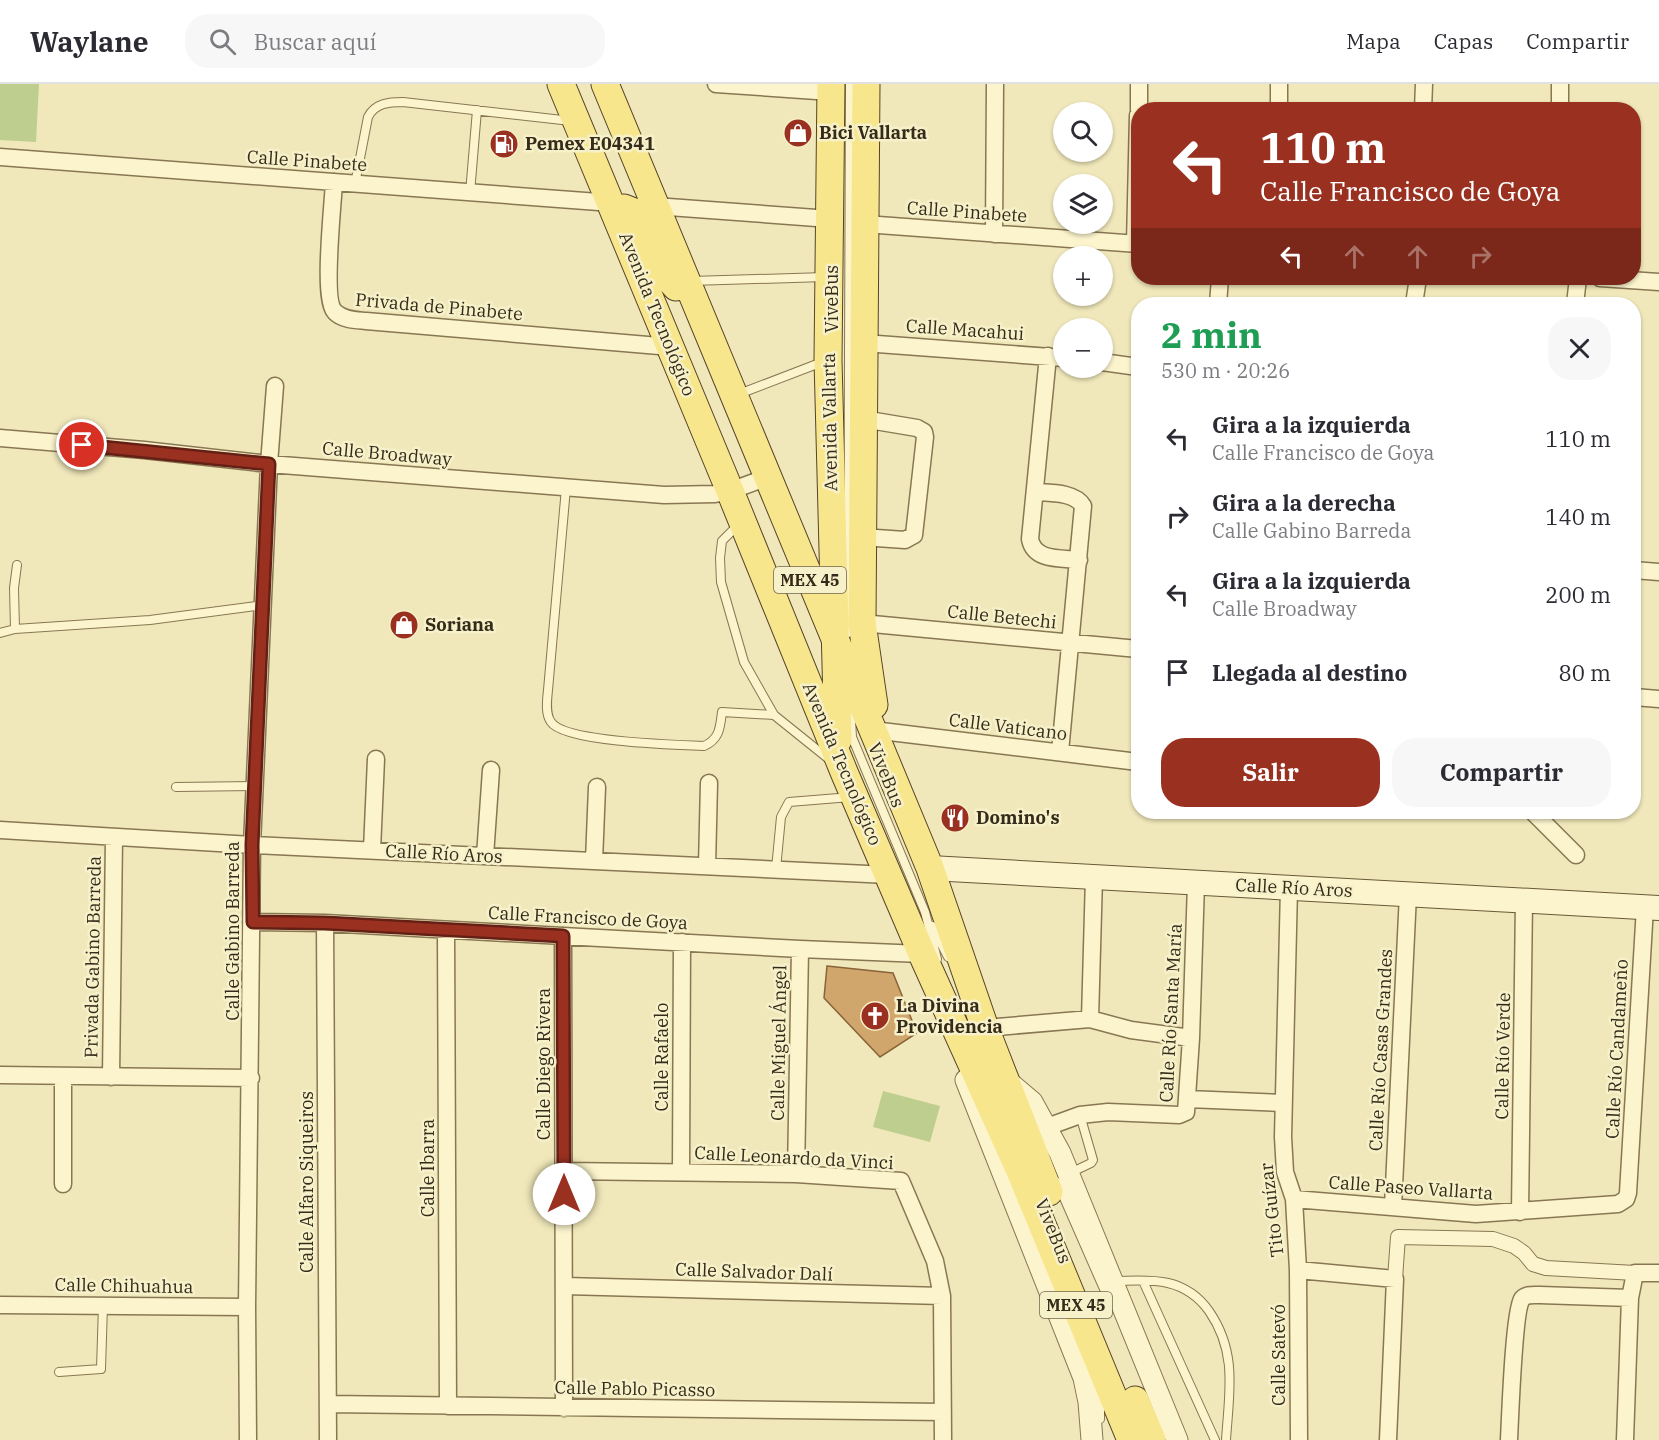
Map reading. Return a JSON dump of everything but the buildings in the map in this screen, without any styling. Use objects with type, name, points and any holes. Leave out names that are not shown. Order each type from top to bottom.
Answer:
[{"type":"main road","name":"Avenida Tecnológico","points":[[561,84],[612,203],[841,766],[922,954],[955,1027],[1046,1169],[1131,1440]]},
{"type":"main road","name":"Avenida Tecnológico","points":[[605,84],[930,868],[985,1028],[1156,1432]]},
{"type":"main road","name":"Avenida Vallarta","points":[[866,84],[862,623],[874,708],[873,730]]},
{"type":"main road","name":"Avenida Vallarta","points":[[837,87],[828,277],[828,360],[831,629],[841,766]]},
{"type":"main road","points":[[577,122],[591,121],[600,129],[627,192],[640,203],[655,206]]},
{"type":"main road","points":[[612,203],[634,212],[663,272],[681,293],[690,290]]},
{"type":"main road","points":[[742,521],[758,515],[765,518],[801,602],[831,629]]},
{"type":"main road","name":"Calle Río Aros","points":[[930,868],[1652,908]]},
{"type":"street","points":[[716,84],[837,87]]},
{"type":"street","points":[[994,234],[995,84]]},
{"type":"street","points":[[1139,84],[1139,102]]},
{"type":"street","points":[[1279,84],[1279,102]]},
{"type":"street","points":[[1423,102],[1424,84]]},
{"type":"street","points":[[1560,84],[1560,102]]},
{"type":"street","name":"Calle Pinabete","points":[[0,158],[612,203]]},
{"type":"street","name":"Privada de Pinabete","points":[[334,183],[328,273],[329,298],[332,309],[336,313],[347,318],[366,321],[671,347]]},
{"type":"street","points":[[655,206],[830,219]]},
{"type":"street","name":"Calle Pinabete","points":[[865,224],[1131,244]]},
{"type":"street","points":[[1641,281],[1659,282]]},
{"type":"street","name":"Calle Macahui","points":[[864,343],[1053,357]]},
{"type":"street","points":[[1113,364],[1131,366]]},
{"type":"street","points":[[1053,376],[1030,538],[1034,551],[1044,556],[1079,560]]},
{"type":"street","name":"Calle Gabino Barreda","points":[[248,1440],[247,1307],[253,922],[252,845],[269,464],[275,386]]},
{"type":"street","points":[[862,537],[905,540],[914,535],[925,437],[924,432],[917,428],[863,419]]},
{"type":"street","name":"Calle Broadway","points":[[0,438],[144,450],[269,464],[664,495],[700,496],[730,491],[768,477]]},
{"type":"street","points":[[1035,492],[1072,496],[1083,506],[1060,752]]},
{"type":"street","points":[[1641,571],[1659,572]]},
{"type":"street","name":"Calle Betechi","points":[[862,623],[1131,648]]},
{"type":"street","points":[[1641,698],[1659,699]]},
{"type":"street","name":"Calle Vaticano","points":[[873,730],[1131,761]]},
{"type":"street","points":[[372,850],[376,759]]},
{"type":"street","points":[[485,856],[491,770]]},
{"type":"street","points":[[707,866],[709,783]]},
{"type":"street","points":[[594,861],[597,787]]},
{"type":"street","points":[[1540,819],[1576,855]]},
{"type":"street","name":"Calle Río Aros","points":[[0,830],[252,845],[889,875]]},
{"type":"street","name":"Privada Gabino Barreda","points":[[111,1077],[114,837]]},
{"type":"street","points":[[1090,1019],[1094,877]]},
{"type":"street","name":"Calle Río Santa María","points":[[1047,1127],[1080,1115],[1121,1112],[1179,1115],[1186,1112],[1197,883]]},
{"type":"street","name":"Tito Guízar","points":[[1289,888],[1283,1103],[1286,1172],[1294,1199],[1298,1270],[1395,1279]]},
{"type":"street","name":"Calle Río Casas Grandes","points":[[1393,1207],[1408,894]]},
{"type":"street","name":"Calle Río Verde","points":[[1520,1212],[1524,900]]},
{"type":"street","name":"Calle Río Candameño","points":[[1628,1193],[1652,908]]},
{"type":"street","name":"Calle Francisco de Goya","points":[[253,922],[325,923],[801,950],[922,954]]},
{"type":"street","name":"Calle Alfaro Siqueiros","points":[[325,923],[328,1440]]},
{"type":"street","name":"Calle Ibarra","points":[[446,930],[448,1406]]},
{"type":"street","name":"Calle Diego Rivera","points":[[563,936],[564,1408]]},
{"type":"street","name":"Calle Rafaelo","points":[[681,1172],[682,942]]},
{"type":"street","name":"Calle Miguel Ángel","points":[[796,1174],[801,950]]},
{"type":"street","points":[[985,1028],[1090,1019],[1131,1030],[1191,1038]]},
{"type":"street","points":[[955,1027],[959,1055],[970,1091],[1084,1378],[1089,1402],[1092,1440]]},
{"type":"street","points":[[0,1075],[251,1078]]},
{"type":"street","points":[[63,1076],[63,1184]]},
{"type":"street","points":[[1009,1082],[1032,1102],[1047,1127],[1046,1169],[1111,1281],[1177,1440]]},
{"type":"street","points":[[1188,1099],[1283,1103]]},
{"type":"street","name":"Calle Leonardo da Vinci","points":[[564,1171],[796,1174],[901,1181],[935,1261],[942,1296],[944,1440]]},
{"type":"street","name":"Calle Paseo Vallarta","points":[[1294,1199],[1476,1214],[1618,1204],[1626,1199],[1628,1193]]},
{"type":"street","points":[[1388,1440],[1398,1237],[1493,1239],[1514,1246],[1533,1264],[1546,1269],[1659,1273]]},
{"type":"street","name":"Calle Satevó","points":[[1298,1270],[1299,1440]]},
{"type":"street","points":[[1625,1440],[1630,1298],[1635,1273]]},
{"type":"street","name":"Calle Salvador Dalí","points":[[565,1286],[942,1296]]},
{"type":"street","points":[[1509,1440],[1517,1321],[1522,1299],[1527,1295],[1630,1298]]},
{"type":"street","name":"Calle Chihuahua","points":[[0,1305],[247,1307]]},
{"type":"street","name":"Calle Pablo Picasso","points":[[327,1404],[943,1412]]},
{"type":"lane","name":"ViveBus","points":[[837,87],[848,671],[852,737],[925,912],[955,1027],[1069,1314],[1100,1401],[1100,1440]]},
{"type":"lane","points":[[355,184],[365,127],[372,110],[381,105],[403,102],[577,122]]},
{"type":"lane","points":[[470,193],[477,110]]},
{"type":"lane","points":[[690,290],[828,277]]},
{"type":"lane","points":[[734,396],[828,360]]},
{"type":"lane","points":[[566,488],[547,698],[548,715],[555,726],[564,732],[606,739],[704,746],[715,740],[722,712],[774,716]]},
{"type":"lane","points":[[742,521],[722,541],[720,558],[721,582],[744,662],[774,716],[841,766]]},
{"type":"lane","points":[[15,629],[14,588],[17,565]]},
{"type":"lane","points":[[0,633],[15,629],[150,620],[263,605]]},
{"type":"lane","points":[[176,787],[255,786]]},
{"type":"lane","points":[[776,869],[781,817],[789,802],[855,796]]},
{"type":"lane","points":[[925,912],[952,964]]},
{"type":"lane","points":[[957,975],[985,1028]]},
{"type":"lane","points":[[1080,1115],[1093,1160],[1091,1163],[1046,1169],[1076,1221],[1116,1317]]},
{"type":"lane","points":[[1111,1281],[1168,1283],[1184,1288],[1206,1307],[1220,1329],[1226,1343],[1230,1363],[1226,1440]]},
{"type":"lane","points":[[1143,1281],[1215,1440]]},
{"type":"lane","points":[[59,1372],[101,1369],[103,1305]]},
{"type":"lane","points":[[1156,1432],[1169,1440]]},
{"type":"green space","points":[[0,84],[39,84],[36,142],[0,140]]},
{"type":"green space","points":[[883,1091],[940,1106],[930,1142],[873,1127]]},
{"type":"place","name":"Bici Vallarta","points":[[798,133]]},
{"type":"place","name":"Pemex E04341","points":[[504,144]]},
{"type":"place","name":"Soriana","points":[[404,625]]},
{"type":"place","name":"Domino's","points":[[955,818]]},
{"type":"place","name":"La Divina Providencia","points":[[875,1016]]},
{"type":"route","points":[[82,445],[269,464],[252,845],[253,922],[325,923],[563,936],[564,1194]]}]
